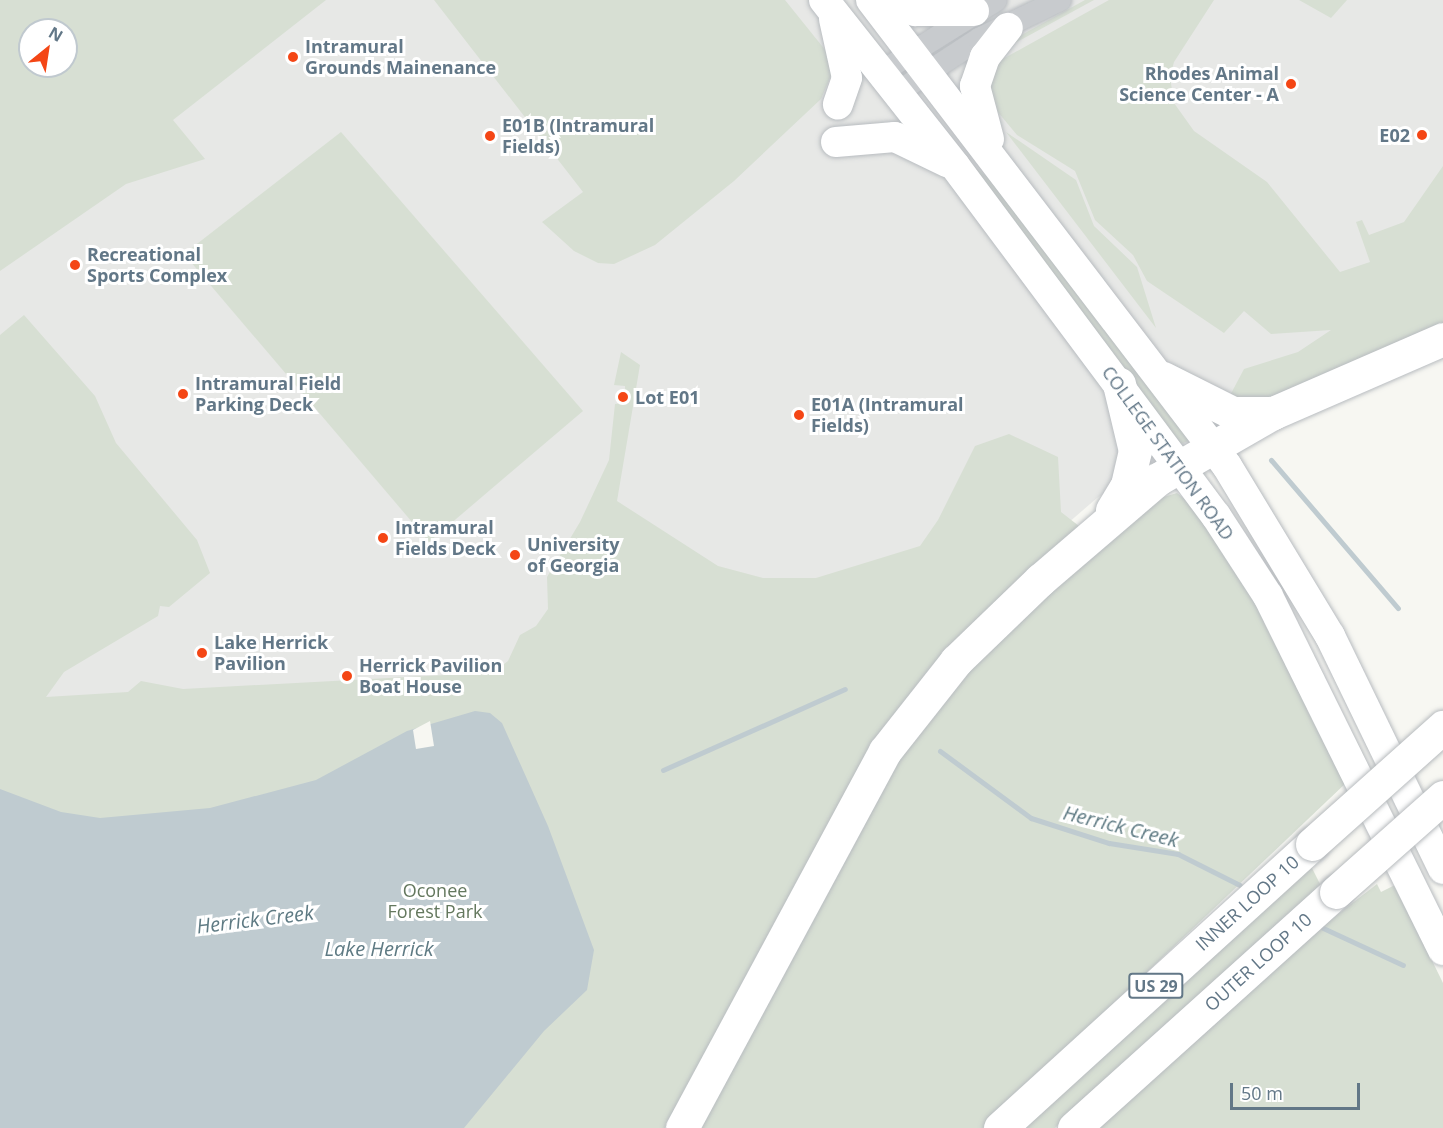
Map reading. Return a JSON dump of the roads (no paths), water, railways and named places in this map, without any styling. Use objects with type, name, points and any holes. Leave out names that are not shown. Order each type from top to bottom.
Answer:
[{"type":"highway","points":[[682,1128],[885,751],[956,660],[1103,524],[1158,479],[1273,413],[1443,339]]},
{"type":"highway","points":[[1163,378],[1233,413],[1273,413]]},
{"type":"highway","points":[[1103,524],[1127,485],[1134,458],[1119,384]]},
{"type":"highway","name":"INNER LOOP 10","points":[[1000,1128],[1443,727]]},
{"type":"highway","name":"OUTER LOOP 10","points":[[1074,1128],[1443,796]]},
{"type":"main road","name":"COLLEGE STATION ROAD","points":[[871,0],[1163,378],[1215,448],[1268,528],[1330,636],[1443,869]]},
{"type":"main road","points":[[881,0],[915,11],[985,6]]},
{"type":"main road","name":"COLLEGE STATION ROAD","points":[[828,5],[890,81],[1182,467],[1268,596],[1443,950]]},
{"type":"main road","points":[[828,5],[846,72],[845,91],[838,104]]},
{"type":"main road","points":[[997,161],[975,86],[985,57],[1008,28]]},
{"type":"main road","points":[[836,142],[894,137],[955,166]]},
{"type":"street","points":[[920,61],[1008,28],[1060,0]]},
{"type":"street","points":[[890,81],[920,61],[985,6]]},
{"type":"water","name":"Lake Herrick","points":[[475,711],[490,713],[502,723],[548,826],[594,950],[587,990],[544,1031],[464,1128],[0,1128],[0,789],[61,812],[100,818],[210,808],[316,780],[407,731]]},
{"type":"waterway","points":[[1271,460],[1398,608]]},
{"type":"waterway","name":"Herrick Creek","points":[[663,770],[845,689]]},
{"type":"waterway","name":"Herrick Creek","points":[[940,751],[1031,818],[1109,843],[1178,854],[1240,885]]},
{"type":"waterway","name":"Herrick Creek","points":[[1323,928],[1403,965]]},
{"type":"place","name":"Intramural Grounds Mainenance","points":[[293,57]]},
{"type":"place","name":"Rhodes Animal Science Center - A","points":[[1291,84]]},
{"type":"place","name":"E02","points":[[1422,135]]},
{"type":"place","name":"E01B (Intramural Fields)","points":[[490,136]]},
{"type":"place","name":"Recreational Sports Complex","points":[[75,265]]},
{"type":"place","name":"Intramural Field Parking Deck","points":[[183,394]]},
{"type":"place","name":"Lot E01","points":[[623,397]]},
{"type":"place","name":"E01A (Intramural Fields)","points":[[799,415]]},
{"type":"place","name":"Intramural Fields Deck","points":[[383,538]]},
{"type":"place","name":"University of Georgia","points":[[515,555]]},
{"type":"place","name":"Lake Herrick Pavilion","points":[[202,653]]},
{"type":"place","name":"Herrick Pavilion Boat House","points":[[347,676]]},
{"type":"park label","name":"Oconee Forest Park","points":[[435,901]]}]
